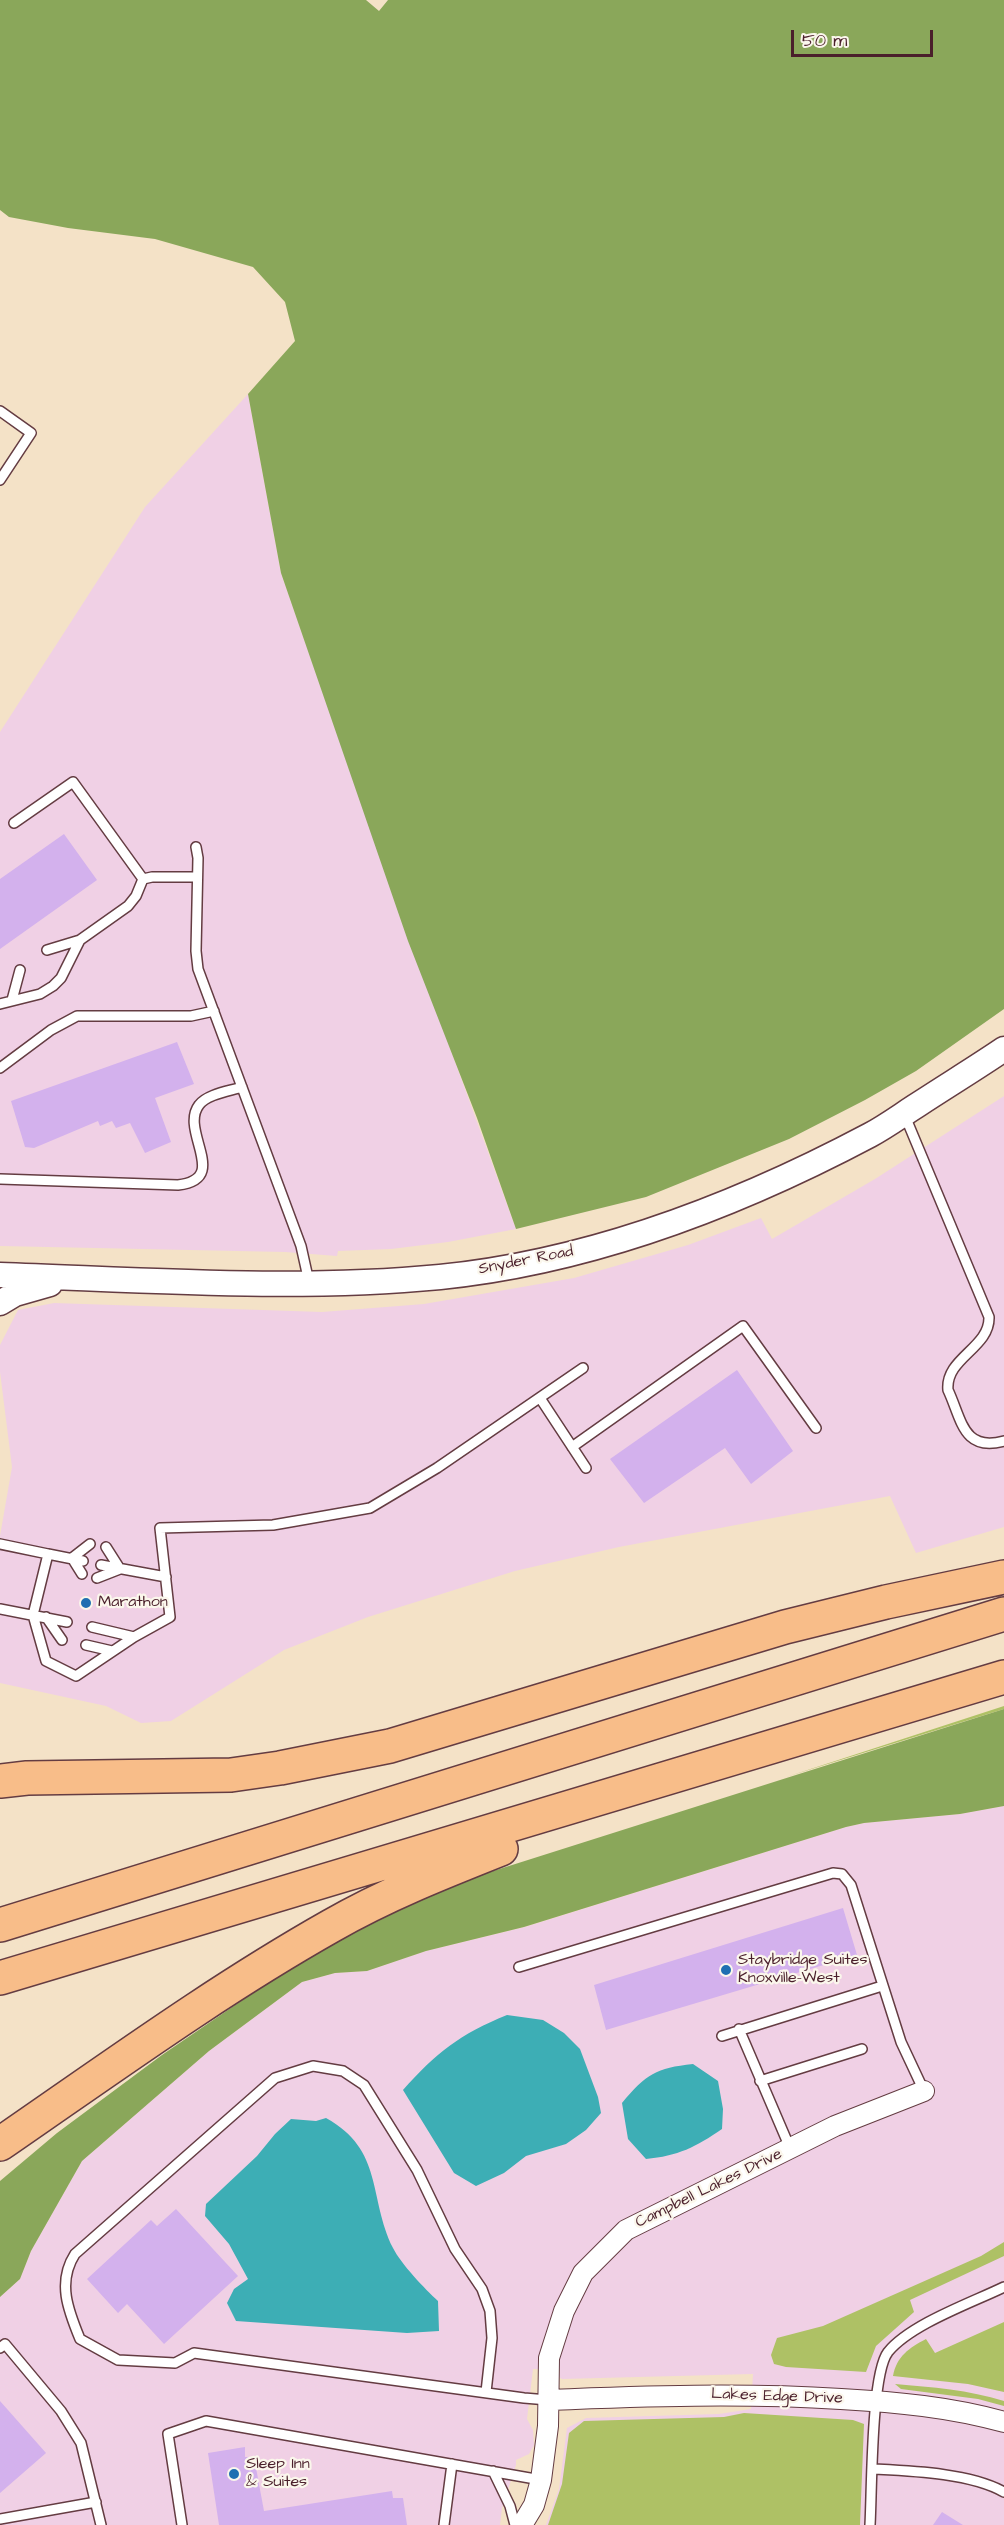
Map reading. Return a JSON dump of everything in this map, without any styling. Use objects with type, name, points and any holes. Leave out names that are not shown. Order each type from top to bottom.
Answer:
[{"type":"highway","points":[[9,1775],[231,1775],[280,1768],[390,1746],[785,1627],[886,1602],[1004,1577]]},
{"type":"highway","points":[[0,1925],[1004,1614]]},
{"type":"highway","points":[[0,1978],[1004,1677]]},
{"type":"highway","points":[[0,2144],[207,2002],[332,1925],[429,1877],[736,1759]]},
{"type":"street","name":"Snyder Road","points":[[0,1275],[310,1284],[443,1276],[546,1260],[641,1232],[732,1200],[831,1155],[873,1134],[1004,1049]]},
{"type":"street","points":[[0,1303],[27,1289],[77,1279]]},
{"type":"street","name":"Campbell Lakes Drive","points":[[522,2525],[534,2505],[541,2480],[549,2358],[564,2311],[583,2273],[626,2230],[835,2126],[924,2091]]},
{"type":"street","name":"Lakes Edge Drive","points":[[548,2400],[739,2394],[876,2401],[967,2411],[1004,2422]]},
{"type":"lane","points":[[0,411],[31,433],[0,480]]},
{"type":"lane","points":[[14,823],[73,782],[143,879]]},
{"type":"lane","points":[[196,847],[198,969],[301,1246],[310,1284]]},
{"type":"lane","points":[[143,879],[198,877]]},
{"type":"lane","points":[[47,950],[80,940],[128,906],[136,896],[143,879]]},
{"type":"lane","points":[[0,1004],[40,994],[53,986],[61,978],[80,940]]},
{"type":"lane","points":[[12,1000],[20,970]]},
{"type":"lane","points":[[0,1068],[51,1030],[77,1016],[191,1016],[214,1011]]},
{"type":"lane","points":[[0,1179],[178,1185],[192,1183],[201,1175],[202,1165],[194,1121],[200,1104],[208,1098],[242,1087]]},
{"type":"lane","points":[[904,1114],[989,1317],[987,1333],[954,1368],[948,1390],[971,1439],[981,1444],[1004,1441]]},
{"type":"lane","points":[[573,1447],[743,1326],[816,1428]]},
{"type":"lane","points":[[48,1554],[33,1615],[46,1660],[76,1676],[134,1637],[170,1617],[160,1528],[273,1525],[370,1508],[437,1468],[583,1368]]},
{"type":"lane","points":[[540,1398],[586,1468]]},
{"type":"lane","points":[[0,1544],[83,1561]]},
{"type":"lane","points":[[72,1558],[90,1544]]},
{"type":"lane","points":[[106,1547],[120,1569]]},
{"type":"lane","points":[[72,1558],[82,1574]]},
{"type":"lane","points":[[101,1565],[166,1577]]},
{"type":"lane","points":[[97,1578],[120,1569]]},
{"type":"lane","points":[[0,1609],[67,1622]]},
{"type":"lane","points":[[46,1617],[62,1640]]},
{"type":"lane","points":[[92,1627],[134,1637]]},
{"type":"lane","points":[[86,1645],[112,1651]]},
{"type":"lane","points":[[519,1967],[833,1873],[842,1874],[851,1886],[901,2042],[924,2091]]},
{"type":"lane","points":[[722,2036],[882,1986]]},
{"type":"lane","points":[[740,2030],[790,2148]]},
{"type":"lane","points":[[760,2081],[862,2049]]},
{"type":"lane","points":[[486,2392],[492,2338],[490,2311],[482,2289],[454,2249],[417,2170],[364,2085],[343,2071],[313,2066],[275,2078],[75,2254],[68,2265],[64,2288],[80,2339],[118,2360],[174,2363],[194,2353],[486,2392],[548,2400]]},
{"type":"lane","points":[[870,2525],[876,2401],[881,2365],[897,2343],[913,2331],[1004,2287]]},
{"type":"lane","points":[[0,2348],[5,2344],[61,2411],[81,2443],[101,2525]]},
{"type":"lane","points":[[182,2525],[168,2434],[206,2421],[541,2480]]},
{"type":"lane","points":[[444,2525],[453,2464]]},
{"type":"lane","points":[[873,2469],[937,2473],[995,2487],[1004,2492]]},
{"type":"lane","points":[[493,2471],[510,2506],[515,2525]]},
{"type":"lane","points":[[0,2519],[96,2502]]},
{"type":"shaded area","points":[[248,394],[281,573],[370,828],[516,1229],[448,1242],[391,1249],[338,1251],[337,1256],[285,1252],[0,1246],[0,732],[145,507]]},
{"type":"shaded area","points":[[1004,1096],[1004,1527],[916,1553],[890,1496],[619,1547],[515,1571],[368,1617],[284,1650],[171,1721],[141,1723],[106,1706],[0,1683],[0,1536],[12,1467],[0,1372],[0,1345],[18,1310],[54,1303],[322,1312],[424,1304],[574,1278],[688,1245],[761,1218],[772,1239],[875,1179]]},
{"type":"shaded area","points":[[1004,1806],[1004,2525],[546,2525],[559,2489],[567,2428],[586,2418],[719,2414],[751,2409],[753,2374],[562,2379],[559,2377],[560,2370],[533,2369],[527,2419],[533,2430],[534,2445],[529,2454],[516,2460],[502,2508],[500,2525],[0,2525],[0,2297],[20,2279],[31,2251],[82,2161],[209,2051],[302,1982],[335,1973],[367,1971],[426,1951],[525,1927],[846,1827],[864,1823],[960,1814]]},
{"type":"green space","points":[[0,0],[366,0],[379,11],[388,0],[1004,0],[1004,1009],[916,1071],[789,1139],[646,1197],[516,1229],[477,1118],[408,941],[281,573],[248,394],[295,341],[285,302],[253,267],[155,239],[68,228],[9,217],[0,210]]},
{"type":"green space","points":[[1004,1706],[1004,1709],[786,1777]]},
{"type":"green space","points":[[1004,1709],[1004,1806],[960,1814],[864,1823],[846,1827],[524,1927],[426,1951],[367,1971],[335,1973],[302,1982],[209,2051],[82,2161],[31,2251],[20,2279],[0,2297],[0,2181],[57,2133],[162,2055],[310,1954],[427,1892]]},
{"type":"green space","points":[[1004,2242],[1004,2256],[910,2300],[914,2312],[876,2346],[866,2372],[786,2367],[774,2364],[771,2355],[777,2338],[823,2326],[981,2256]]},
{"type":"green space","points":[[1004,2322],[1004,2392],[968,2384],[893,2376],[897,2363],[905,2353],[926,2339],[935,2353]]},
{"type":"green space","points":[[895,2384],[977,2394],[1004,2401],[1004,2406],[978,2399],[901,2389]]},
{"type":"green space","points":[[744,2413],[853,2420],[864,2424],[860,2525],[548,2525],[562,2484],[569,2433],[584,2421],[724,2417]]},
{"type":"water","points":[[507,2015],[543,2020],[564,2033],[580,2049],[598,2097],[601,2113],[586,2130],[566,2144],[526,2156],[504,2173],[476,2186],[454,2173],[403,2090],[438,2055],[462,2037]]},
{"type":"water","points":[[693,2064],[718,2081],[723,2109],[722,2129],[686,2150],[668,2156],[646,2159],[628,2139],[622,2103],[638,2085],[653,2074],[661,2070]]},
{"type":"water","points":[[326,2118],[345,2131],[366,2160],[385,2229],[393,2248],[407,2269],[438,2301],[439,2331],[407,2333],[236,2321],[227,2303],[234,2289],[248,2279],[229,2244],[205,2216],[206,2204],[257,2156],[291,2119],[316,2121]]},
{"type":"building","points":[[64,834],[97,880],[0,949],[0,879]]},
{"type":"building","points":[[177,1042],[194,1084],[155,1098],[171,1142],[145,1153],[130,1123],[116,1128],[112,1121],[100,1126],[98,1121],[34,1148],[25,1147],[11,1101]]},
{"type":"building","points":[[737,1370],[793,1451],[751,1484],[725,1448],[644,1503],[610,1459]]},
{"type":"building","name":"Staybridge Suites Knoxville-West","points":[[843,1908],[857,1955],[606,2030],[594,1985]]},
{"type":"building","points":[[176,2209],[238,2276],[164,2344],[127,2304],[118,2313],[87,2279],[151,2220],[157,2226]]},
{"type":"building","points":[[0,2401],[46,2453],[0,2493]]},
{"type":"building","name":"Sleep Inn & Suites","points":[[245,2447],[245,2457],[254,2457],[264,2511],[392,2491],[393,2498],[403,2498],[407,2525],[219,2525],[208,2453]]},
{"type":"building","points":[[942,2512],[963,2525],[933,2525]]},
{"type":"place","name":"Marathon","points":[[86,1603]]},
{"type":"place","name":"Staybridge Suites Knoxville-West","points":[[726,1970]]},
{"type":"place","name":"Sleep Inn & Suites","points":[[234,2474]]}]
